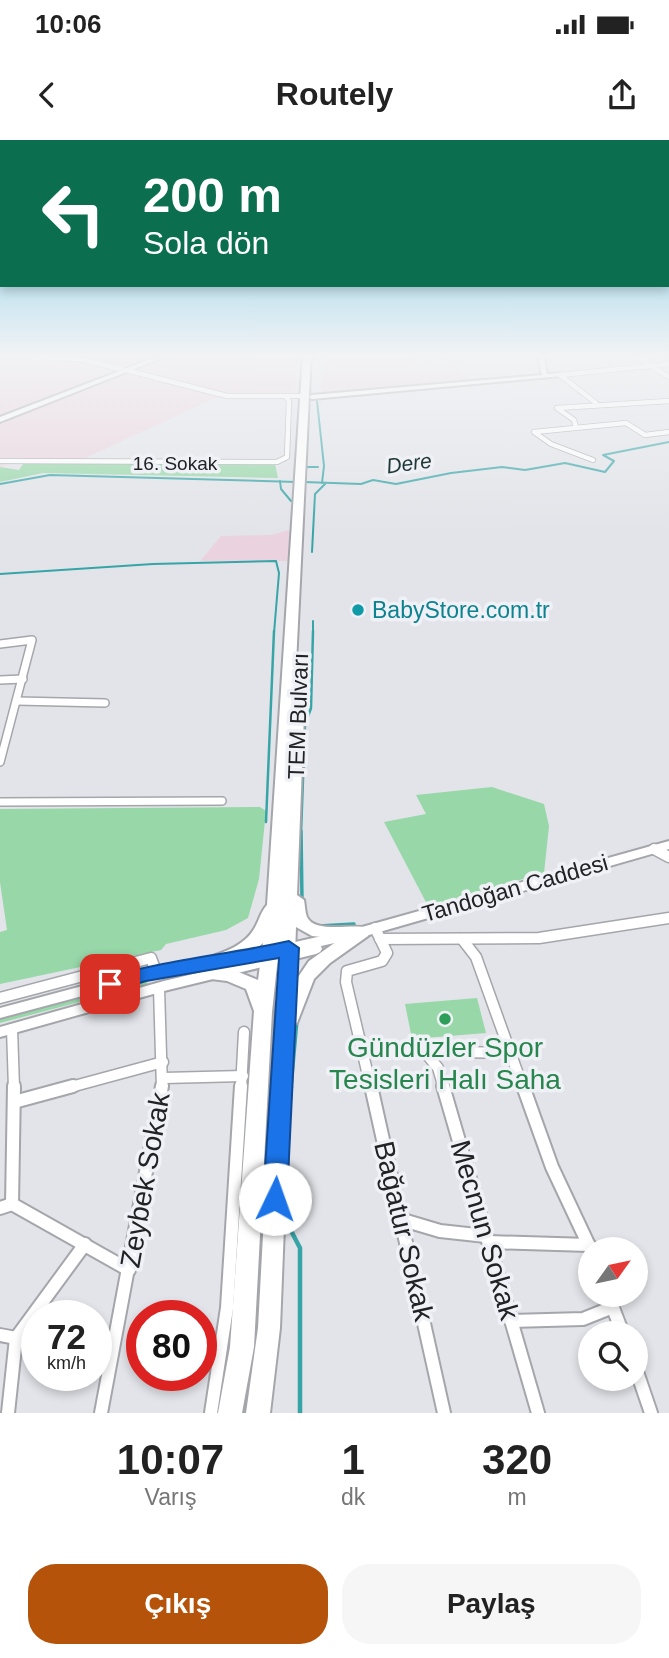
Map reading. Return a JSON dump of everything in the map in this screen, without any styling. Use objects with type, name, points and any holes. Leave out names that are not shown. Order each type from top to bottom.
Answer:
[{"type":"highway","points":[[304,474],[307,413]]},
{"type":"highway","points":[[304,474],[310,434],[309,413]]},
{"type":"highway","name":"TEM Bulvarı","points":[[280,955],[277,892],[304,474]]},
{"type":"highway","name":"TEM Bulvarı","points":[[280,955],[292,876],[304,474]]},
{"type":"highway","points":[[292,876],[300,921],[305,927],[333,933],[372,933]]},
{"type":"highway","points":[[215,968],[250,948],[266,925],[277,892]]},
{"type":"highway","points":[[281,1063],[299,984],[316,962],[372,933]]},
{"type":"highway","points":[[230,1413],[242,1347],[263,1012],[280,955]]},
{"type":"highway","points":[[258,1413],[269,1328],[281,1063],[280,955]]},
{"type":"highway","points":[[215,968],[253,985],[263,1012]]},
{"type":"main road","name":"Tandoğan Caddesi","points":[[215,968],[372,933],[669,845]]},
{"type":"main road","points":[[0,1013],[156,972],[187,967],[215,968]]},
{"type":"main road","points":[[6,1030],[162,987],[215,968]]},
{"type":"main road","points":[[156,972],[162,987]]},
{"type":"street","name":"16. Sokak","points":[[0,461],[277,462],[287,457],[289,413]]},
{"type":"street","points":[[565,413],[575,420],[576,427]]},
{"type":"street","points":[[593,460],[551,444],[534,432],[626,424],[645,435],[669,432]]},
{"type":"street","points":[[0,644],[32,640],[0,762]]},
{"type":"street","points":[[0,680],[23,679]]},
{"type":"street","points":[[17,701],[104,702]]},
{"type":"street","points":[[0,802],[222,801]]},
{"type":"street","points":[[654,849],[669,857]]},
{"type":"street","points":[[372,933],[462,939],[538,938],[669,918]]},
{"type":"street","name":"Bağatur Sokak","points":[[372,933],[387,953],[382,961],[347,971],[351,1011],[403,1220],[444,1413]]},
{"type":"street","points":[[462,939],[476,957],[552,1167],[585,1237]]},
{"type":"street","points":[[0,998],[151,958],[156,972]]},
{"type":"street","name":"Zeybek Sokak","points":[[101,1413],[164,1078],[162,987]]},
{"type":"street","points":[[6,1030],[14,1102],[6,1206],[85,1244],[129,1270]]},
{"type":"street","points":[[211,1413],[227,1308],[244,1032]]},
{"type":"street","points":[[361,1050],[512,1053]]},
{"type":"street","name":"Mecnun Sokak","points":[[425,1052],[438,1068],[538,1413]]},
{"type":"street","points":[[14,1102],[163,1062]]},
{"type":"street","points":[[164,1078],[243,1076]]},
{"type":"street","points":[[403,1220],[440,1231],[488,1239],[578,1246]]},
{"type":"street","points":[[8,1413],[16,1338],[85,1244]]},
{"type":"street","points":[[511,1321],[583,1318],[601,1307]]},
{"type":"street","points":[[0,1335],[16,1338]]},
{"type":"street","points":[[643,1391],[650,1413]]},
{"type":"shaded area","points":[[0,413],[182,413],[81,460],[13,463],[0,467]]},
{"type":"shaded area","points":[[289,530],[289,561],[200,561],[221,536],[271,535]]},
{"type":"green space","points":[[23,464],[275,464],[278,478],[43,473],[0,482],[0,467],[19,470]]},
{"type":"green space","points":[[492,787],[544,804],[549,826],[544,873],[428,906],[384,822],[426,814],[416,795]]},
{"type":"green space","points":[[260,807],[266,811],[259,879],[248,918],[226,930],[166,944],[161,950],[0,984],[0,932],[7,930],[0,882],[0,809]]},
{"type":"green space","points":[[148,980],[147,984],[0,1023],[0,1019]]},
{"type":"green space","name":"Gündüzler Spor Tesisleri Halı Saha","points":[[477,998],[486,1033],[412,1039],[405,1004]]},
{"type":"waterway","points":[[318,413],[324,466],[322,483]]},
{"type":"waterway","name":"Dere","points":[[322,483],[361,484],[373,480],[396,484],[451,473],[502,467],[525,470],[565,463],[605,472],[614,461],[603,455],[669,442]]},
{"type":"waterway","points":[[303,467],[318,467]]},
{"type":"waterway","points":[[0,484],[50,475],[280,482]]},
{"type":"waterway","name":"Dere","points":[[280,482],[297,482]]},
{"type":"waterway","points":[[280,482],[281,489],[291,501]]},
{"type":"waterway","name":"Dere","points":[[304,482],[322,483]]},
{"type":"waterway","points":[[312,552],[315,494],[325,484]]},
{"type":"waterway","points":[[0,574],[153,564],[276,561],[279,573],[274,633]]},
{"type":"waterway","points":[[313,621],[313,631]]},
{"type":"waterway","points":[[266,822],[274,631]]},
{"type":"waterway","points":[[301,832],[305,725],[311,708],[313,631]]},
{"type":"waterway","points":[[301,832],[302,900]]},
{"type":"waterway","points":[[319,926],[354,924]]},
{"type":"waterway","points":[[291,1088],[297,1020]]},
{"type":"waterway","points":[[289,1111],[291,1086]]},
{"type":"waterway","points":[[287,1153],[286,1221],[300,1248],[300,1413]]},
{"type":"place","name":"BabyStore.com.tr","points":[[358,610]]},
{"type":"place","name":"Gündüzler Spor Tesisleri Halı Saha","points":[[445,1019]]},
{"type":"route","points":[[110,984],[146,974],[233,961],[289,948],[275,1199]]}]
